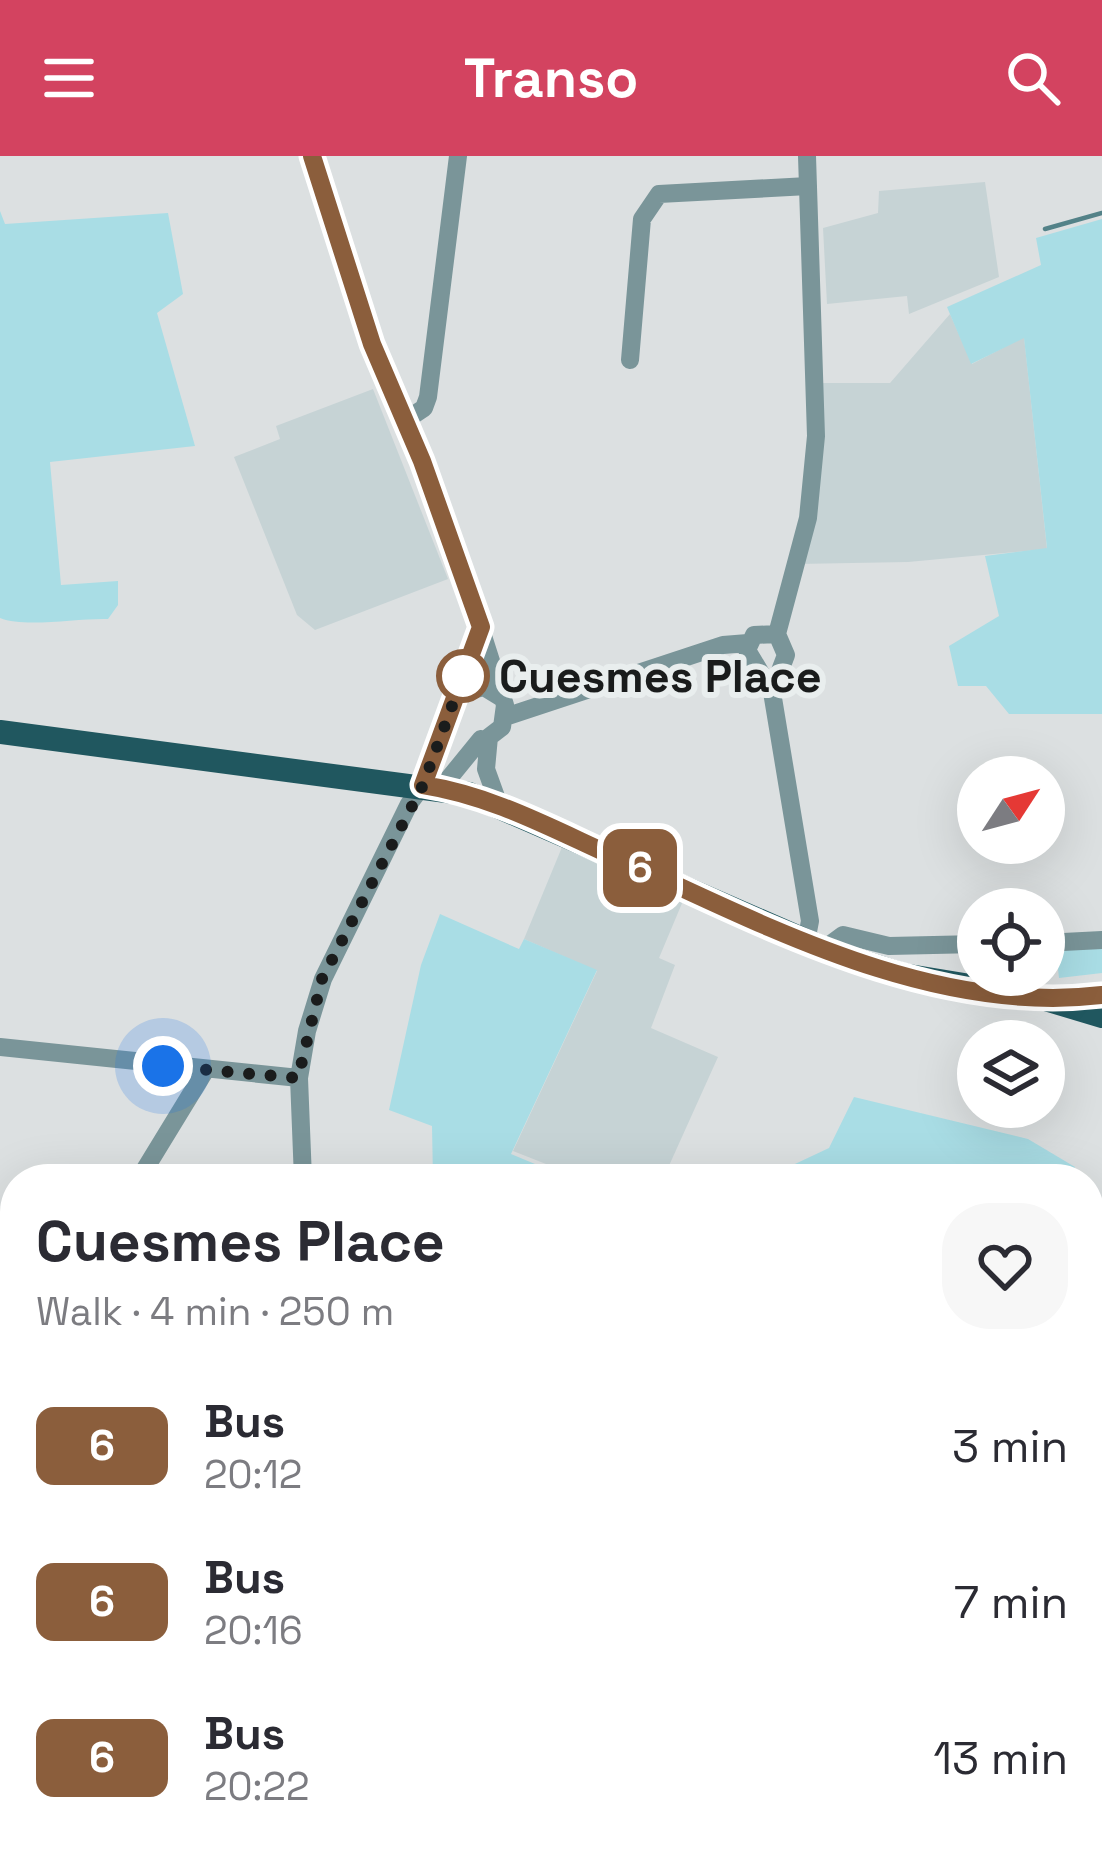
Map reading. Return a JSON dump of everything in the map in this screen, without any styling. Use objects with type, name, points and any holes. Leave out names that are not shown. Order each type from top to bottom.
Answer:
[{"type":"main road","points":[[0,732],[432,786],[499,805],[815,946],[903,975],[957,980]]},
{"type":"main road","points":[[1065,990],[1102,995]]},
{"type":"main road","points":[[1061,996],[1102,1016]]},
{"type":"street","points":[[311,156],[372,344],[406,420],[481,627],[504,708]]},
{"type":"street","points":[[406,420],[424,408],[428,397],[458,156]]},
{"type":"street","points":[[807,156],[814,475],[808,518],[777,634],[786,649],[770,668],[803,899],[815,946],[843,934],[889,946],[957,944]]},
{"type":"street","points":[[630,360],[642,219],[652,200],[659,194],[808,186]]},
{"type":"street","points":[[302,1164],[298,1078],[322,979],[432,786],[448,720],[481,627]]},
{"type":"street","points":[[432,786],[485,738],[504,708],[748,643],[760,632],[777,634]]},
{"type":"street","points":[[748,643],[750,662],[770,668]]},
{"type":"street","points":[[457,694],[484,687],[504,708]]},
{"type":"street","points":[[448,720],[485,738]]},
{"type":"street","points":[[485,738],[486,769],[499,805]]},
{"type":"street","points":[[780,931],[803,899]]},
{"type":"street","points":[[1065,942],[1102,940]]},
{"type":"street","points":[[0,1047],[298,1078]]},
{"type":"street","points":[[148,1164],[205,1071]]},
{"type":"shaded area","points":[[985,182],[999,277],[909,314],[907,296],[827,304],[823,228],[878,213],[879,191]]},
{"type":"shaded area","points":[[0,211],[5,224],[168,213],[183,294],[157,313],[195,446],[50,462],[61,585],[118,581],[118,605],[108,619],[37,622],[0,618]]},
{"type":"shaded area","points":[[1102,219],[1102,714],[1009,714],[986,686],[958,686],[949,646],[999,616],[985,556],[1047,548],[1024,338],[971,364],[947,307],[1041,265],[1036,238]]},
{"type":"shaded area","points":[[950,314],[972,364],[1024,337],[1047,549],[908,562],[797,564],[816,383],[890,383]]},
{"type":"shaded area","points":[[373,389],[448,579],[315,630],[297,615],[234,457],[280,439],[276,426]]},
{"type":"shaded area","points":[[567,835],[688,889],[659,958],[675,965],[651,1028],[718,1057],[670,1164],[546,1164],[513,1151],[597,971],[524,939]]},
{"type":"shaded area","points":[[440,914],[519,949],[524,939],[597,970],[511,1154],[535,1164],[433,1164],[432,1126],[389,1110],[421,965]]},
{"type":"shaded area","points":[[1102,948],[1102,973],[1065,977],[1065,950]]},
{"type":"shaded area","points":[[854,1097],[957,1122],[957,1128],[982,1128],[1028,1139],[1070,1164],[795,1164],[829,1148]]},
{"type":"waterway","points":[[1045,229],[1102,213]]},
{"type":"bus line","name":"6","points":[[312,156],[372,344],[422,461],[481,627],[423,785],[499,805],[814,946],[903,975],[1042,998],[1102,995]]},
{"type":"place","name":"Cuesmes Place","points":[[463,676]]},
{"type":"route","points":[[163,1066],[298,1078],[322,979],[409,804],[423,785],[463,676]]}]
